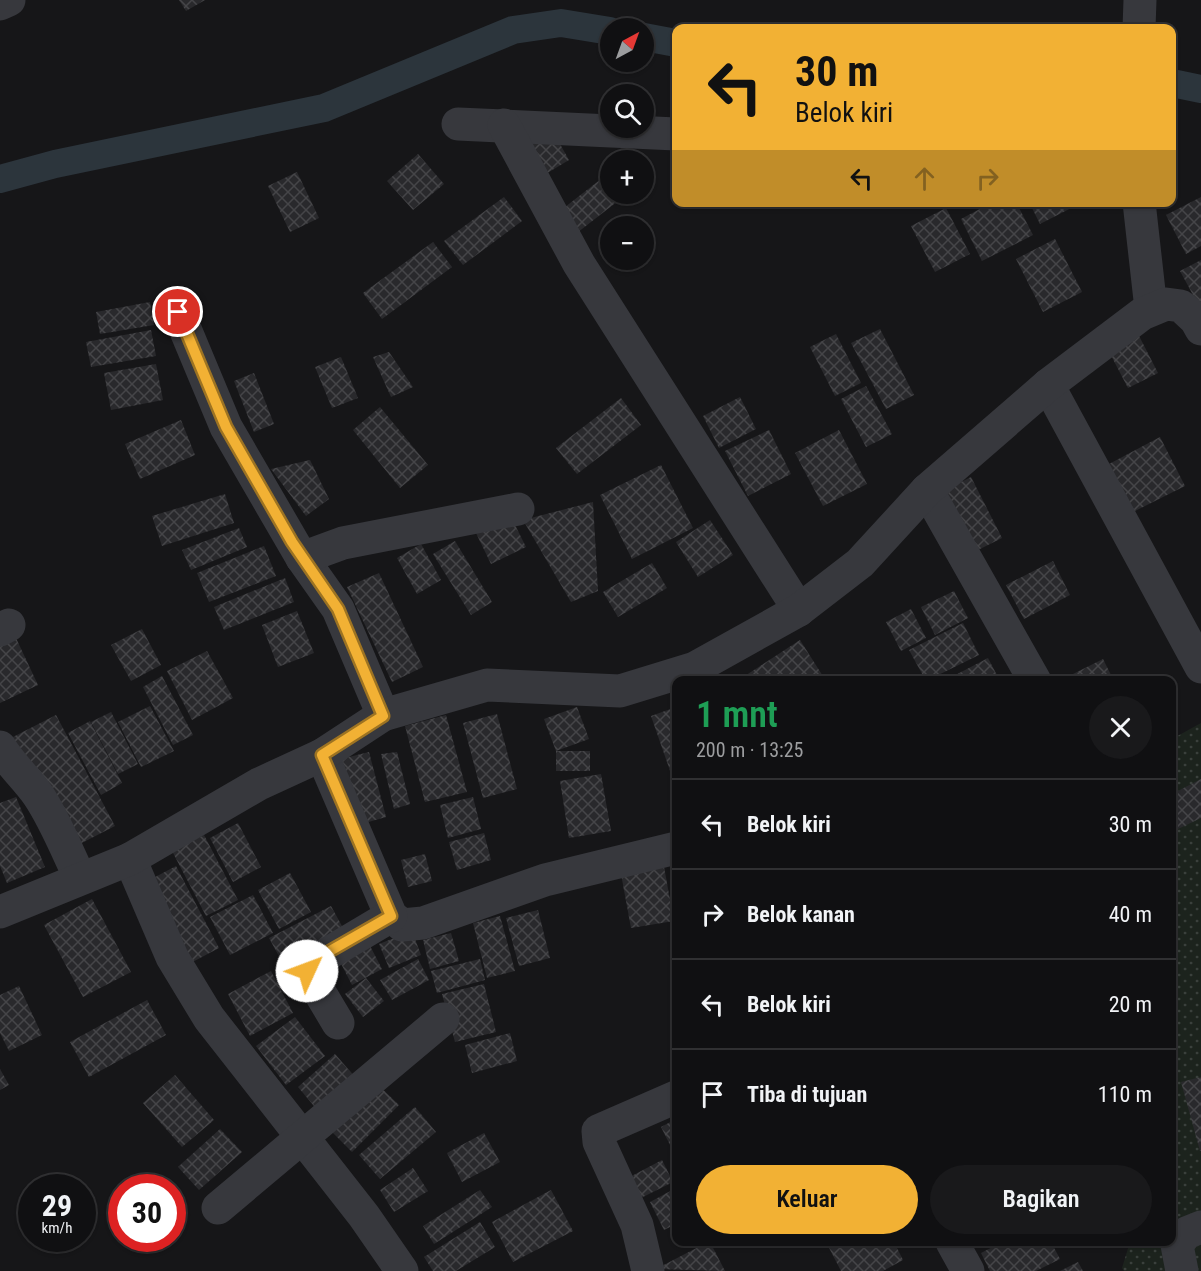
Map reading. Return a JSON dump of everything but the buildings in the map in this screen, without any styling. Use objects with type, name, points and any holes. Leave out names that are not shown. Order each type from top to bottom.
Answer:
[{"type":"street","points":[[0,4],[9,0]]},
{"type":"street","points":[[1139,24],[1140,0]]},
{"type":"street","points":[[458,124],[672,134]]},
{"type":"street","points":[[504,125],[579,264],[799,610]]},
{"type":"street","points":[[1140,207],[1151,309]]},
{"type":"street","points":[[0,912],[130,859],[259,784],[322,755],[383,716],[487,685],[620,691],[695,668],[799,610],[860,563],[927,490],[1048,385],[1151,309],[1166,304],[1181,306],[1196,320],[1201,329]]},
{"type":"street","points":[[178,312],[226,427],[302,558],[338,609],[383,716]]},
{"type":"street","points":[[1048,385],[1201,667]]},
{"type":"street","points":[[927,490],[1032,676]]},
{"type":"street","points":[[302,558],[343,543],[518,508]]},
{"type":"street","points":[[0,747],[12,768],[37,794],[45,807],[80,878]]},
{"type":"street","points":[[322,755],[391,916],[405,926],[423,923],[524,886],[672,849]]},
{"type":"street","points":[[130,859],[172,957],[209,1018],[364,1216],[402,1271]]},
{"type":"street","points":[[338,1023],[306,966],[391,916]]},
{"type":"street","points":[[218,1208],[442,1019]]},
{"type":"street","points":[[648,1271],[637,1225],[597,1135],[598,1131],[605,1126],[672,1099]]},
{"type":"street","points":[[1182,1271],[1177,1245],[1186,1233],[1201,1227]]},
{"type":"street","points":[[954,1246],[968,1271]]},
{"type":"shaded area","points":[[1201,723],[1201,1271],[1124,1271],[1122,1268],[1129,1246],[1176,1246],[1176,737]]},
{"type":"waterway","points":[[0,179],[55,164],[324,108],[513,30],[561,23],[600,29]]},
{"type":"waterway","points":[[654,39],[672,42]]},
{"type":"waterway","points":[[1176,84],[1201,89]]},
{"type":"route","points":[[178,312],[226,427],[292,542],[338,609],[383,716],[322,755],[391,916],[309,963],[306,966],[307,971]]}]
